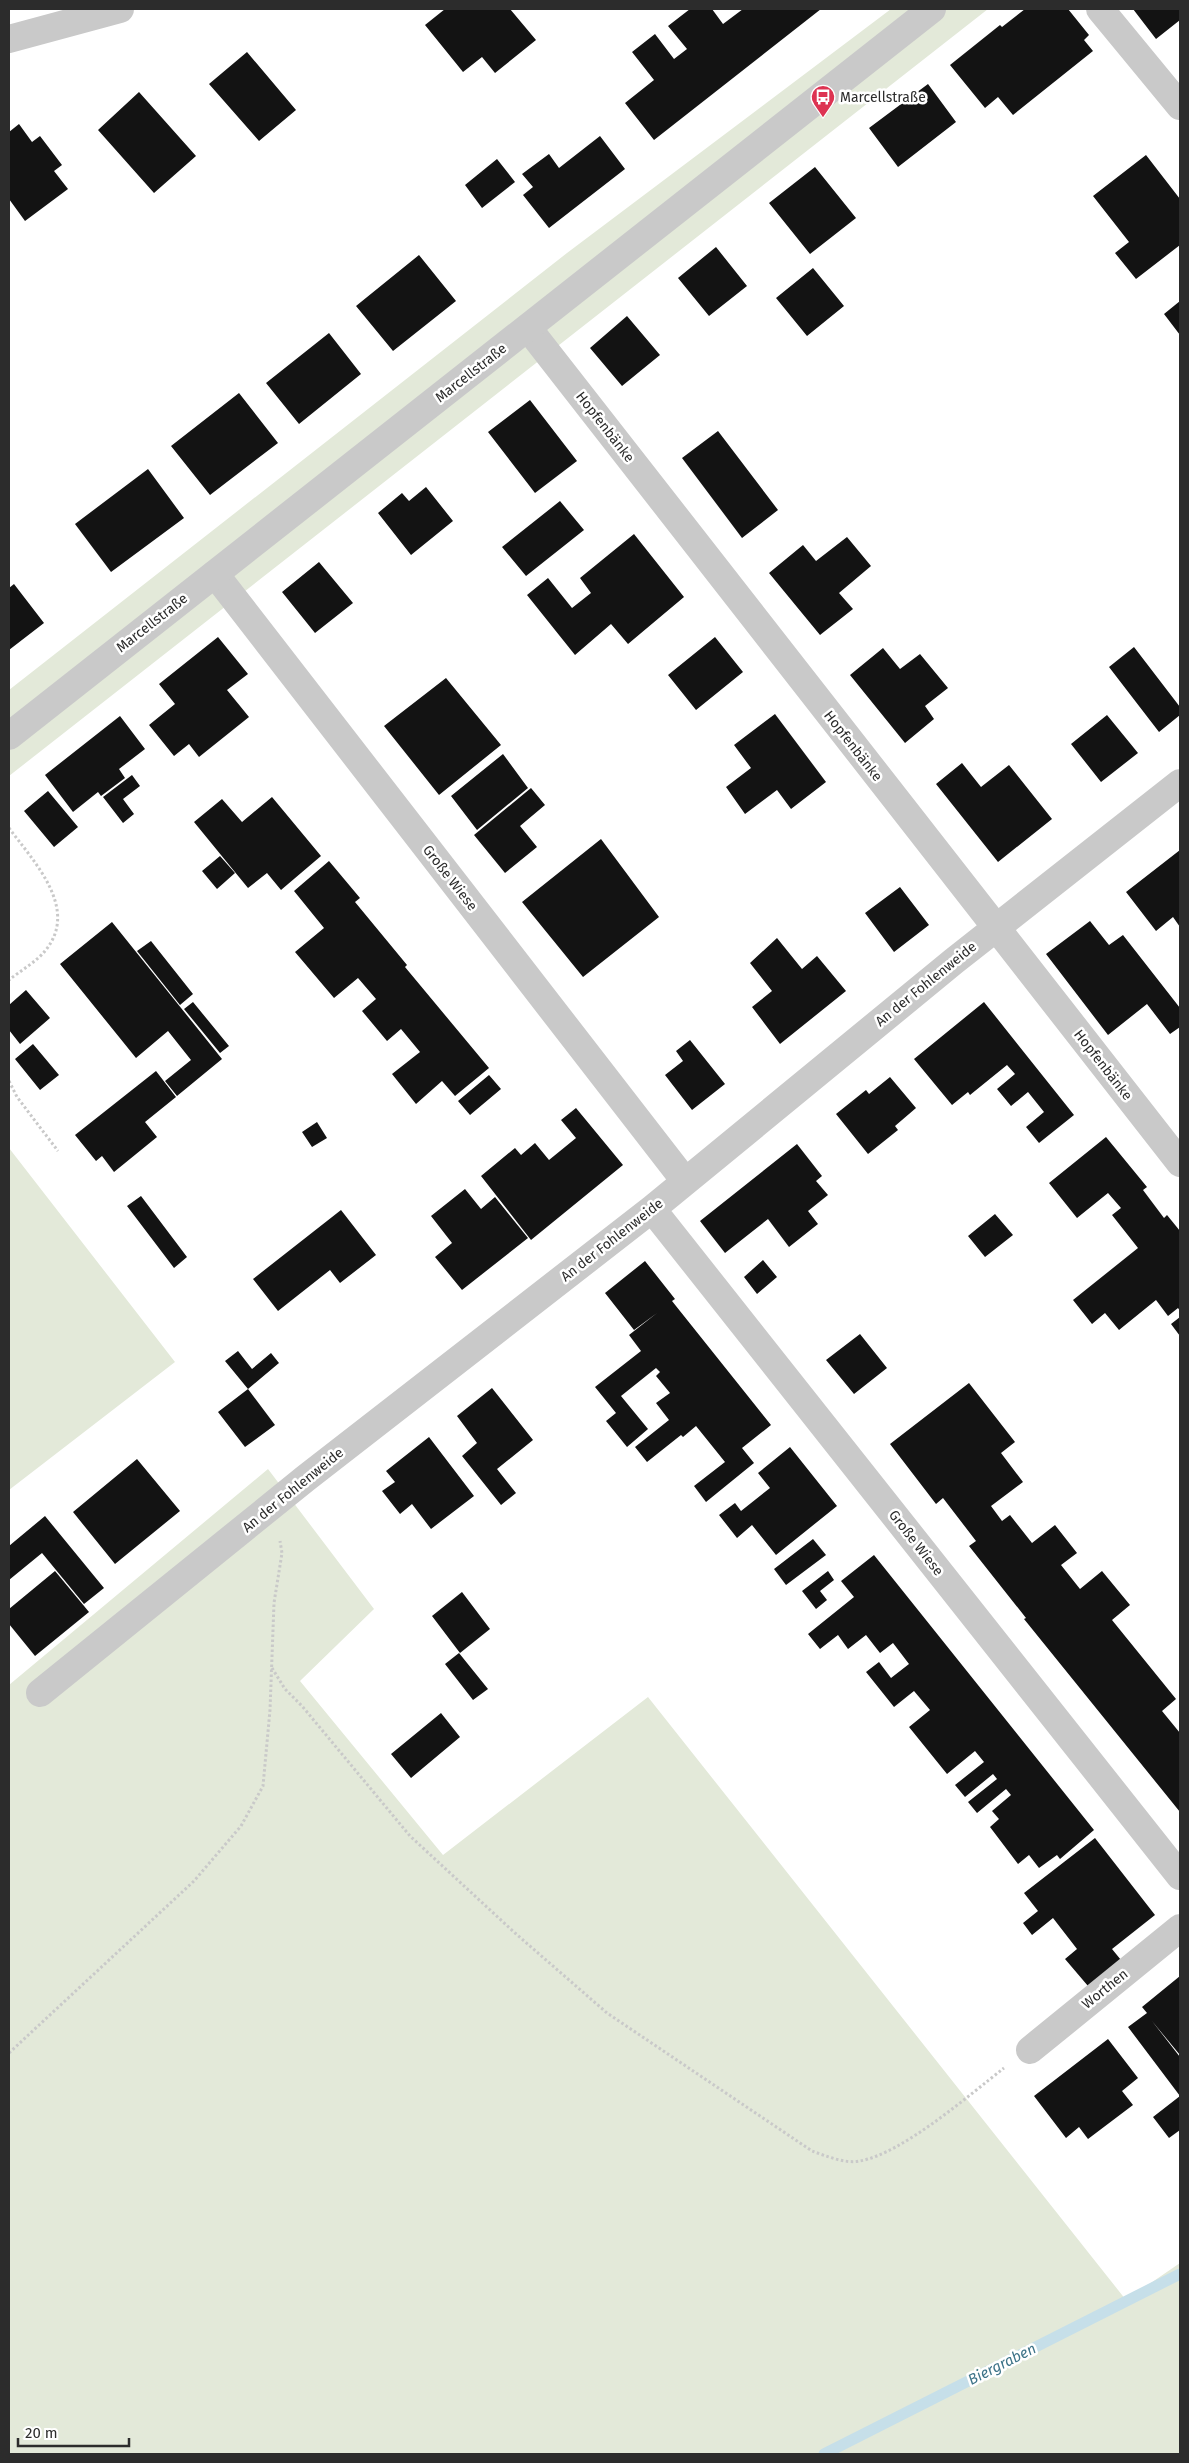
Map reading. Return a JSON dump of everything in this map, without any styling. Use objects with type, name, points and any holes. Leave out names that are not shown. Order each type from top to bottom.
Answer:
[{"type":"street","points":[[9,39],[120,9]]},
{"type":"street","name":"Marcellstraße","points":[[9,736],[932,9]]},
{"type":"street","points":[[1100,9],[1180,106]]},
{"type":"street","name":"Hopfenbänke","points":[[528,328],[1180,1164]]},
{"type":"street","name":"Große Wiese","points":[[215,574],[685,1181]]},
{"type":"street","name":"An der Fohlenweide","points":[[40,1693],[306,1478],[652,1210],[995,928],[1180,783]]},
{"type":"street","name":"Große Wiese","points":[[652,1210],[1180,1876]]},
{"type":"street","name":"Worthen","points":[[1030,2050],[1180,1928]]},
{"type":"path","points":[[9,828],[50,886],[58,905],[56,930],[45,951],[9,980]]},
{"type":"path","points":[[9,1081],[17,1097],[58,1152]]},
{"type":"path","points":[[9,2053],[194,1881],[241,1826],[263,1786],[270,1710],[274,1603],[282,1553],[274,1505]]},
{"type":"path","points":[[272,1668],[285,1689],[302,1706],[410,1836],[515,1933],[607,2013],[812,2151],[838,2159],[858,2162],[888,2153],[1030,2050]]},
{"type":"green space","points":[[891,9],[988,9],[9,776],[9,690],[567,253]]},
{"type":"green space","points":[[9,1148],[175,1362],[9,1490]]},
{"type":"green space","points":[[268,1469],[374,1609],[300,1681],[443,1855],[648,1697],[1126,2300],[1180,2263],[1180,2454],[9,2454],[9,1685]]},
{"type":"building","points":[[445,9],[510,9],[536,40],[495,73],[482,57],[463,72],[425,25]]},
{"type":"building","points":[[690,9],[712,9],[723,24],[743,9],[821,9],[654,140],[625,103],[654,80],[632,52],[655,34],[674,59],[687,49],[668,26]]},
{"type":"building","points":[[1025,9],[1068,9],[1089,35],[1084,40],[1093,51],[1013,115],[998,97],[985,108],[950,65],[1000,25],[1002,27]]},
{"type":"building","points":[[1133,9],[1180,9],[1180,20],[1156,39]]},
{"type":"building","points":[[247,52],[296,110],[259,141],[209,84]]},
{"type":"building","points":[[928,84],[956,122],[898,167],[869,128]]},
{"type":"building","points":[[139,92],[196,156],[154,193],[98,130]]},
{"type":"building","points":[[19,124],[32,142],[40,136],[62,165],[54,171],[68,189],[25,221],[9,199],[9,132]]},
{"type":"building","points":[[600,136],[625,169],[549,228],[523,195],[533,187],[522,174],[549,154],[559,168]]},
{"type":"building","points":[[1146,155],[1180,199],[1180,245],[1136,279],[1115,253],[1129,242],[1093,196]]},
{"type":"building","points":[[497,159],[515,182],[482,208],[465,185]]},
{"type":"building","points":[[815,167],[856,218],[810,254],[769,203]]},
{"type":"building","points":[[716,247],[747,286],[709,316],[678,278]]},
{"type":"building","points":[[419,255],[456,301],[393,351],[356,306]]},
{"type":"building","points":[[813,268],[844,306],[807,336],[776,298]]},
{"type":"building","points":[[1180,301],[1180,335],[1164,314]]},
{"type":"building","points":[[627,316],[660,355],[622,386],[590,348]]},
{"type":"building","points":[[329,333],[361,374],[299,424],[266,383]]},
{"type":"building","points":[[239,393],[278,443],[210,495],[171,446]]},
{"type":"building","points":[[530,400],[577,461],[535,493],[488,432]]},
{"type":"building","points":[[718,431],[778,510],[742,538],[682,458]]},
{"type":"building","points":[[148,469],[184,518],[111,572],[75,524]]},
{"type":"building","points":[[426,487],[453,521],[411,555],[378,513],[402,493],[409,501]]},
{"type":"building","points":[[560,501],[584,530],[526,576],[502,547]]},
{"type":"building","points":[[634,534],[684,597],[628,644],[611,624],[575,655],[527,595],[548,578],[572,608],[591,593],[580,578]]},
{"type":"building","points":[[847,537],[871,566],[839,593],[853,609],[820,635],[769,573],[803,545],[816,561]]},
{"type":"building","points":[[319,562],[353,603],[315,633],[282,592]]},
{"type":"building","points":[[14,584],[44,623],[9,650],[9,588]]},
{"type":"building","points":[[218,637],[248,674],[227,690],[249,717],[199,757],[189,744],[174,756],[149,725],[175,704],[159,684]]},
{"type":"building","points":[[715,637],[743,672],[696,710],[668,675]]},
{"type":"building","points":[[1134,647],[1180,707],[1180,715],[1159,732],[1109,667]]},
{"type":"building","points":[[883,648],[900,669],[920,654],[948,688],[925,706],[934,719],[905,743],[850,675]]},
{"type":"building","points":[[446,678],[501,745],[439,795],[384,726]]},
{"type":"building","points":[[775,714],[826,782],[791,809],[777,790],[745,814],[726,787],[751,768],[734,745]]},
{"type":"building","points":[[1107,715],[1138,753],[1101,782],[1071,744]]},
{"type":"building","points":[[120,716],[145,749],[119,769],[125,778],[101,796],[98,792],[73,812],[45,775]]},
{"type":"building","points":[[503,754],[528,788],[477,830],[451,796]]},
{"type":"building","points":[[962,763],[981,787],[1009,765],[1052,819],[998,862],[936,784]]},
{"type":"building","points":[[132,775],[140,786],[123,799],[134,814],[123,823],[103,797]]},
{"type":"building","points":[[531,788],[545,805],[520,826],[537,847],[505,873],[474,835]]},
{"type":"building","points":[[48,791],[78,827],[54,847],[24,811]]},
{"type":"building","points":[[272,797],[321,856],[281,890],[267,873],[248,888],[194,822],[222,799],[242,822]]},
{"type":"building","points":[[601,839],[659,917],[583,977],[522,902]]},
{"type":"building","points":[[1180,850],[1180,927],[1173,917],[1156,931],[1126,892]]},
{"type":"building","points":[[220,856],[235,873],[217,889],[202,871]]},
{"type":"building","points":[[329,861],[360,898],[355,902],[407,965],[405,967],[489,1068],[455,1096],[442,1081],[416,1104],[392,1074],[420,1052],[401,1029],[387,1041],[362,1011],[376,999],[358,978],[334,998],[295,952],[324,928],[294,891]]},
{"type":"building","points":[[900,887],[929,925],[894,952],[865,913]]},
{"type":"building","points":[[1090,921],[1109,945],[1123,935],[1180,1008],[1180,1027],[1170,1034],[1147,1004],[1108,1035],[1046,954]]},
{"type":"building","points":[[112,922],[222,1059],[177,1096],[165,1081],[191,1060],[168,1031],[136,1058],[60,964]]},
{"type":"building","points":[[777,938],[802,969],[817,956],[846,991],[780,1044],[752,1007],[772,991],[750,963]]},
{"type":"building","points":[[151,941],[193,994],[180,1005],[137,951]]},
{"type":"building","points":[[26,990],[50,1018],[20,1044],[9,1030],[9,1005]]},
{"type":"building","points":[[193,1002],[229,1046],[220,1053],[184,1009]]},
{"type":"building","points":[[984,1002],[1074,1115],[1039,1143],[1026,1127],[1044,1112],[1028,1092],[1011,1106],[997,1089],[1015,1074],[1007,1065],[970,1095],[968,1092],[952,1105],[914,1059]]},
{"type":"building","points":[[690,1040],[725,1084],[692,1110],[665,1075],[683,1061],[676,1051]]},
{"type":"building","points":[[33,1044],[59,1075],[40,1090],[15,1059]]},
{"type":"building","points":[[156,1071],[176,1097],[145,1122],[157,1137],[114,1172],[102,1156],[96,1161],[75,1135]]},
{"type":"building","points":[[489,1075],[501,1089],[470,1115],[458,1101]]},
{"type":"building","points":[[890,1077],[916,1108],[895,1126],[898,1130],[868,1154],[836,1114],[866,1090],[869,1094]]},
{"type":"building","points":[[576,1108],[623,1165],[531,1240],[481,1176],[515,1148],[521,1155],[535,1143],[549,1160],[576,1138],[561,1120]]},
{"type":"building","points":[[317,1122],[327,1138],[312,1147],[302,1132]]},
{"type":"building","points":[[1106,1137],[1147,1187],[1143,1190],[1164,1218],[1167,1215],[1180,1231],[1180,1311],[1178,1308],[1168,1316],[1156,1300],[1119,1330],[1105,1313],[1092,1324],[1073,1300],[1138,1248],[1112,1215],[1121,1208],[1108,1193],[1077,1218],[1049,1183]]},
{"type":"building","points":[[797,1144],[822,1176],[816,1181],[828,1195],[808,1211],[818,1224],[789,1247],[768,1219],[725,1253],[700,1221]]},
{"type":"building","points":[[465,1189],[481,1209],[495,1197],[528,1238],[462,1290],[435,1257],[452,1243],[431,1216]]},
{"type":"building","points":[[141,1196],[187,1257],[174,1268],[127,1206]]},
{"type":"building","points":[[341,1210],[376,1255],[340,1283],[330,1270],[278,1311],[253,1279]]},
{"type":"building","points":[[995,1214],[1013,1235],[985,1257],[968,1236]]},
{"type":"building","points":[[763,1260],[777,1277],[757,1294],[744,1277]]},
{"type":"building","points":[[645,1261],[675,1299],[672,1301],[771,1425],[742,1448],[754,1463],[706,1502],[694,1486],[725,1462],[696,1426],[683,1437],[681,1435],[647,1462],[635,1447],[669,1420],[656,1403],[670,1393],[656,1376],[660,1372],[656,1368],[621,1396],[648,1429],[627,1447],[606,1421],[616,1413],[595,1387],[641,1351],[629,1335],[657,1313],[634,1330],[605,1293]]},
{"type":"building","points":[[1180,1317],[1180,1336],[1171,1324]]},
{"type":"building","points":[[860,1334],[887,1368],[854,1394],[826,1360]]},
{"type":"building","points":[[238,1351],[252,1369],[271,1353],[279,1363],[248,1389],[225,1361]]},
{"type":"building","points":[[969,1383],[1015,1442],[1001,1453],[1023,1482],[991,1506],[1002,1521],[1010,1515],[1032,1543],[1055,1525],[1077,1553],[1061,1565],[1080,1589],[1102,1571],[1130,1605],[1112,1620],[1176,1699],[1162,1711],[1180,1733],[1180,1812],[1024,1619],[1026,1618],[969,1546],[976,1541],[943,1498],[936,1504],[890,1444]]},
{"type":"building","points":[[492,1388],[533,1440],[497,1469],[516,1493],[501,1505],[462,1456],[477,1443],[457,1416]]},
{"type":"building","points":[[248,1389],[275,1425],[245,1447],[218,1412]]},
{"type":"building","points":[[429,1437],[474,1496],[431,1529],[412,1504],[400,1514],[382,1491],[395,1482],[386,1471]]},
{"type":"building","points":[[790,1447],[837,1506],[776,1555],[752,1525],[737,1538],[719,1515],[735,1503],[741,1511],[770,1488],[758,1473]]},
{"type":"building","points":[[137,1459],[180,1511],[115,1564],[73,1512]]},
{"type":"building","points":[[45,1516],[104,1588],[84,1604],[42,1553],[9,1580],[9,1546]]},
{"type":"building","points":[[813,1539],[826,1555],[786,1585],[774,1569]]},
{"type":"building","points":[[874,1555],[1094,1830],[1060,1859],[1057,1855],[1039,1868],[1029,1855],[1018,1864],[990,1827],[999,1819],[992,1811],[1011,1795],[1006,1789],[977,1813],[968,1802],[997,1779],[993,1774],[965,1797],[955,1785],[984,1762],[975,1751],[947,1774],[909,1727],[930,1710],[914,1691],[894,1707],[866,1672],[879,1662],[891,1678],[909,1664],[893,1643],[880,1653],[866,1635],[848,1649],[838,1635],[820,1649],[808,1634],[854,1597],[841,1581]]},
{"type":"building","points":[[55,1571],[89,1612],[35,1656],[9,1624],[9,1609]]},
{"type":"building","points":[[828,1571],[834,1580],[820,1591],[827,1600],[816,1609],[802,1591]]},
{"type":"building","points":[[462,1592],[490,1629],[460,1653],[432,1616]]},
{"type":"building","points":[[459,1653],[488,1689],[473,1700],[445,1664]]},
{"type":"building","points":[[441,1713],[460,1737],[411,1778],[391,1754]]},
{"type":"building","points":[[1095,1838],[1155,1915],[1112,1949],[1121,1960],[1088,1986],[1065,1959],[1077,1949],[1053,1918],[1032,1935],[1023,1923],[1038,1911],[1024,1893]]},
{"type":"building","points":[[1180,1976],[1180,2055],[1152,2021],[1180,2057],[1180,2096],[1128,2027],[1147,2013],[1142,2007]]},
{"type":"building","points":[[1108,2039],[1138,2078],[1122,2091],[1133,2105],[1088,2139],[1079,2127],[1066,2138],[1034,2096]]},
{"type":"building","points":[[1180,2096],[1180,2130],[1169,2138],[1153,2117]]},
{"type":"waterway","name":"Biergraben","points":[[824,2454],[1180,2274]]},
{"type":"place","name":"Marcellstraße","points":[[823,118]]}]
